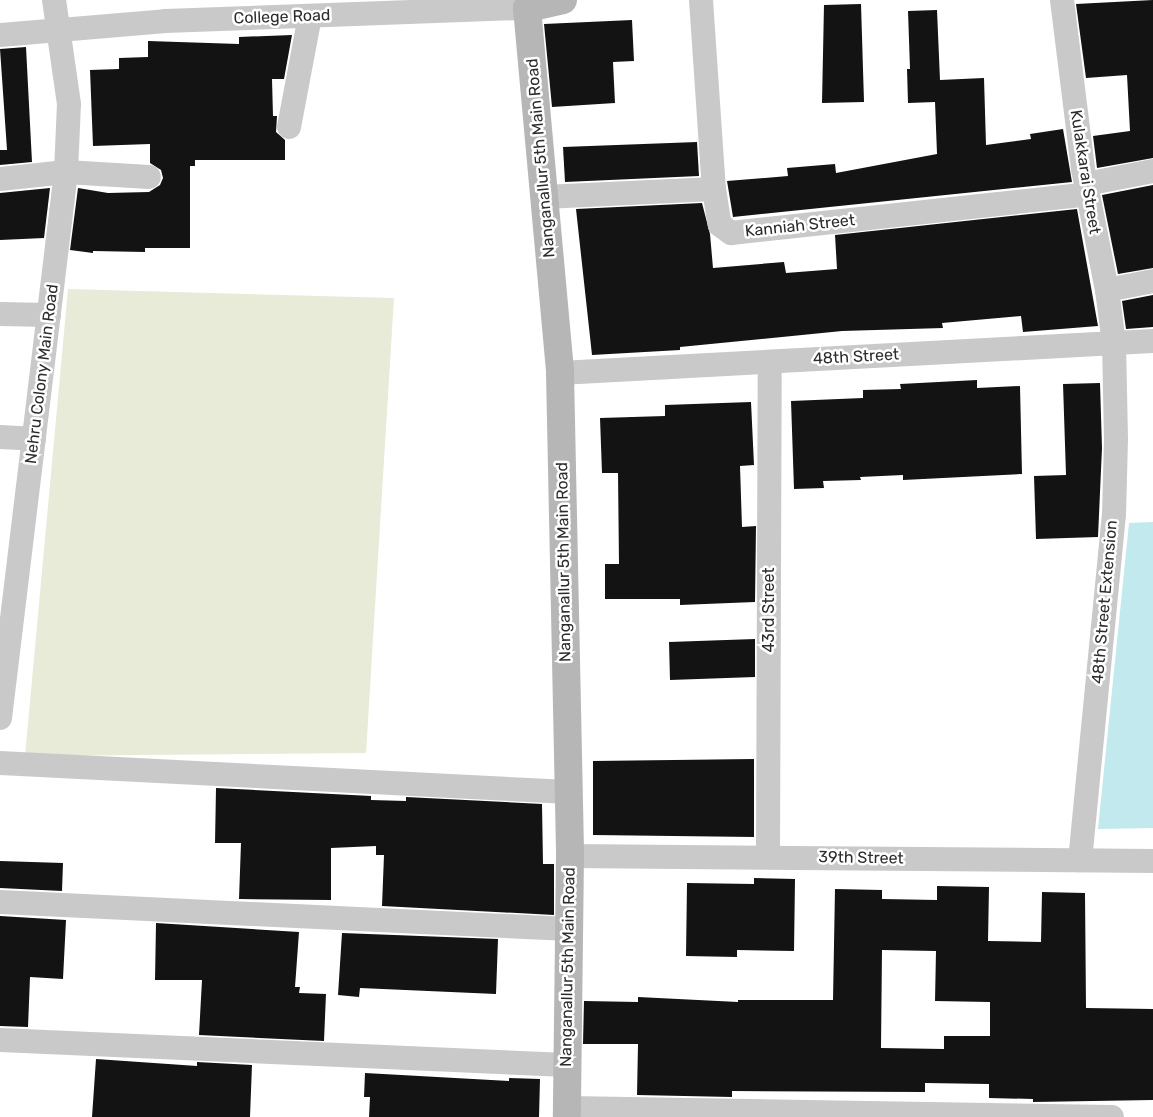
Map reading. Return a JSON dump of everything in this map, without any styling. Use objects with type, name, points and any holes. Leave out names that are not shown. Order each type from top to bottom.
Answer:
[{"type":"street","name":"Nehru Colony Main Road","points":[[0,718],[8,578],[34,439],[66,172],[69,104],[54,0]]},
{"type":"street","name":"College Road","points":[[0,35],[57,29],[165,11],[310,16],[527,8],[563,0]]},
{"type":"street","name":"Kanniah Street","points":[[700,0],[714,189],[720,225],[731,233],[1087,189],[1153,171]]},
{"type":"street","name":"Kulakkarai Street","points":[[1062,0],[1087,189],[1108,290],[1114,343]]},
{"type":"street","name":"Nanganallur 5th Main Road","points":[[527,8],[560,373],[570,856],[566,1065],[568,1113]]},
{"type":"street","points":[[289,127],[310,16]]},
{"type":"street","points":[[0,179],[66,172],[149,177]]},
{"type":"street","points":[[544,197],[714,189]]},
{"type":"street","points":[[1108,290],[1153,281]]},
{"type":"street","points":[[0,314],[49,315]]},
{"type":"street","name":"48th Street","points":[[560,373],[1153,341]]},
{"type":"street","name":"48th Street Extension","points":[[1080,860],[1114,514],[1116,440],[1114,343]]},
{"type":"street","name":"43rd Street","points":[[768,858],[770,362]]},
{"type":"street","points":[[0,437],[34,439]]},
{"type":"street","points":[[0,763],[569,792]]},
{"type":"street","name":"39th Street","points":[[570,856],[1153,861]]},
{"type":"street","points":[[0,902],[569,929]]},
{"type":"street","points":[[0,1040],[566,1065]]},
{"type":"street","points":[[568,1113],[1112,1117]]},
{"type":"green space","points":[[68,289],[394,298],[366,753],[25,756]]},
{"type":"water","points":[[1153,522],[1153,828],[1098,829],[1129,523]]},
{"type":"building","points":[[1153,0],[1153,158],[1097,168],[1093,136],[1130,131],[1127,75],[1086,78],[1076,4]]},
{"type":"building","points":[[861,4],[864,102],[822,103],[824,5]]},
{"type":"building","points":[[937,10],[940,80],[984,78],[986,145],[1031,139],[1030,134],[1063,129],[1072,182],[733,217],[727,181],[788,176],[787,168],[835,164],[836,173],[937,154],[935,102],[908,103],[907,69],[910,69],[908,11]]},
{"type":"building","points":[[632,20],[634,61],[613,62],[615,103],[552,107],[544,24]]},
{"type":"building","points":[[292,35],[284,79],[272,79],[273,116],[277,116],[276,132],[285,140],[285,160],[195,160],[195,166],[190,166],[190,248],[145,248],[145,252],[93,251],[93,253],[70,250],[78,188],[108,193],[149,192],[160,185],[163,178],[161,170],[150,163],[150,144],[93,146],[90,70],[119,69],[119,58],[148,57],[148,41],[239,44],[239,37]]},
{"type":"building","points":[[26,47],[32,162],[0,165],[0,150],[7,150],[0,49]]},
{"type":"building","points":[[697,142],[699,176],[565,182],[563,147]]},
{"type":"building","points":[[1153,185],[1153,268],[1118,274],[1102,195]]},
{"type":"building","points":[[50,188],[44,238],[0,240],[0,193]]},
{"type":"building","points":[[702,203],[710,234],[713,268],[784,262],[786,273],[837,269],[835,235],[1077,209],[1098,326],[1023,332],[1021,316],[942,323],[943,328],[842,331],[680,347],[680,350],[592,355],[576,209]]},
{"type":"building","points":[[1153,295],[1153,327],[1126,329],[1122,301]]},
{"type":"building","points":[[977,380],[977,388],[1020,386],[1022,474],[903,480],[903,475],[860,477],[861,480],[823,481],[824,488],[794,489],[791,401],[863,398],[863,390],[901,389],[900,384]]},
{"type":"building","points":[[1100,383],[1102,448],[1098,537],[1036,539],[1034,476],[1066,475],[1063,384]]},
{"type":"building","points":[[751,402],[754,465],[740,466],[742,527],[756,526],[755,602],[680,605],[680,599],[605,599],[605,564],[619,564],[618,473],[602,473],[600,418],[665,416],[665,405]]},
{"type":"building","points":[[755,639],[755,677],[670,680],[669,642]]},
{"type":"building","points":[[754,759],[754,837],[593,835],[593,761]]},
{"type":"building","points":[[216,788],[371,796],[371,800],[406,801],[406,797],[542,804],[543,864],[554,864],[554,915],[382,906],[384,855],[376,855],[376,846],[331,848],[331,900],[239,899],[241,843],[215,843]]},
{"type":"building","points":[[0,861],[63,863],[62,891],[0,888]]},
{"type":"building","points":[[754,878],[795,879],[794,951],[737,950],[737,957],[686,956],[687,883],[754,884]]},
{"type":"building","points":[[937,886],[989,887],[988,941],[1041,942],[1042,892],[1085,893],[1086,1008],[1153,1009],[1153,1100],[1033,1102],[1033,1099],[989,1098],[989,1084],[925,1083],[925,1092],[732,1091],[732,1097],[637,1095],[638,1044],[583,1044],[584,1001],[638,1002],[638,997],[738,1002],[738,1000],[833,1000],[835,889],[882,890],[882,899],[937,900]],"holes":[[[882,950],[936,951],[935,1001],[990,1002],[990,1036],[944,1036],[944,1049],[881,1048]]]},
{"type":"building","points":[[0,916],[66,920],[63,979],[30,977],[28,1027],[0,1026]]},
{"type":"building","points":[[156,923],[299,932],[295,987],[300,987],[299,993],[326,994],[324,1041],[199,1035],[202,980],[155,980]]},
{"type":"building","points":[[342,933],[498,939],[496,994],[360,988],[359,997],[338,995]]},
{"type":"building","points":[[96,1059],[197,1066],[197,1062],[252,1065],[250,1117],[92,1117]]},
{"type":"building","points":[[365,1073],[509,1081],[509,1078],[540,1079],[539,1117],[369,1117],[370,1097],[364,1097]]}]
